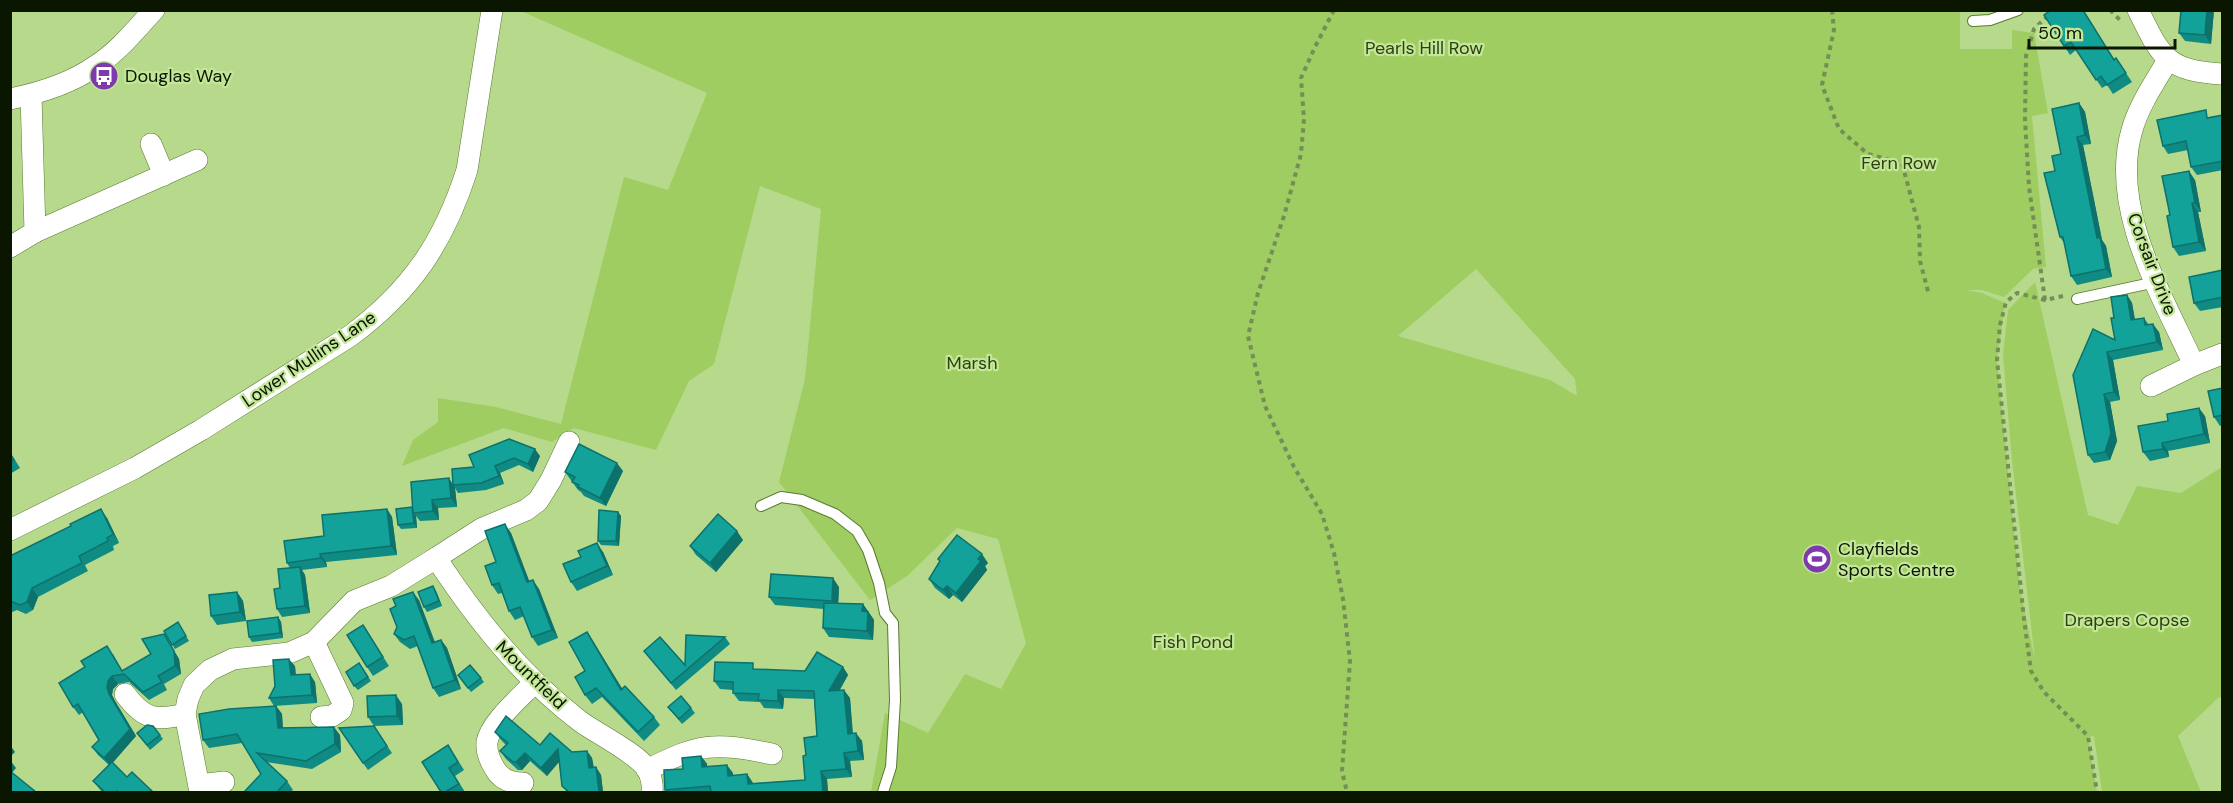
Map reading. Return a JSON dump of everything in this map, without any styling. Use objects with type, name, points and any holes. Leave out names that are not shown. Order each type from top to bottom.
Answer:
[{"type":"street","points":[[35,232],[20,97],[58,85],[96,66],[110,55],[154,10]]},
{"type":"street","name":"Lower Mullins Lane","points":[[10,530],[135,468],[201,430],[350,336],[398,296],[432,253],[460,194],[467,170],[492,10]]},
{"type":"street","points":[[2138,10],[2158,49],[2168,60],[2177,66],[2196,71],[2223,74]]},
{"type":"street","name":"Corsair Drive","points":[[2168,60],[2133,128],[2126,166],[2128,193],[2136,231],[2156,282],[2194,365]]},
{"type":"street","points":[[151,144],[164,175]]},
{"type":"street","points":[[10,247],[35,232],[197,160]]},
{"type":"street","points":[[2151,386],[2223,354]]},
{"type":"street","points":[[224,782],[199,789],[185,714],[194,686],[210,670],[233,659],[289,653],[314,642],[354,601],[391,586],[481,529],[526,510],[538,501],[569,442]]},
{"type":"street","name":"Mountfield","points":[[436,558],[487,630],[534,683],[571,714],[629,753],[648,770]]},
{"type":"street","points":[[314,642],[343,703],[341,710],[332,716],[321,717]]},
{"type":"street","points":[[523,783],[512,783],[496,773],[488,757],[487,744],[489,734],[499,721],[534,683]]},
{"type":"street","points":[[125,694],[135,707],[147,716],[167,718],[185,714]]},
{"type":"street","points":[[652,792],[648,770],[680,753],[707,746],[738,747],[772,754]]},
{"type":"lane","points":[[1973,21],[1990,20],[2018,10]]},
{"type":"lane","points":[[2077,299],[2156,282]]},
{"type":"lane","points":[[761,506],[782,497],[802,500],[835,514],[857,531],[868,550],[879,583],[885,613],[893,623],[895,700],[891,767],[883,792]]},
{"type":"path","points":[[1334,10],[1301,78],[1304,119],[1301,154],[1248,336],[1265,406],[1294,467],[1322,514],[1334,553],[1343,599],[1350,661],[1342,771],[1347,792]]},
{"type":"path","points":[[1832,10],[1834,30],[1822,85],[1839,129],[1868,154],[1902,164],[1919,227],[1920,261],[1929,295]]},
{"type":"path","points":[[2045,300],[2029,187],[2025,120],[2025,56],[2034,29],[2054,10]]},
{"type":"path","points":[[2077,299],[2071,295],[2045,300],[2017,293],[2006,302],[2000,325],[1997,360],[2031,671],[2044,693],[2088,736],[2097,792]]},
{"type":"green space","points":[[521,11],[1960,11],[1960,49],[2012,49],[2012,30],[2034,33],[2048,113],[2032,116],[2046,267],[2033,269],[2004,297],[1982,290],[1966,290],[1982,293],[2005,303],[1997,360],[2020,589],[2035,660],[2012,460],[2003,355],[2008,310],[2035,282],[2088,515],[2118,525],[2137,486],[2181,493],[2222,467],[2222,696],[2178,736],[2201,792],[2102,792],[2094,736],[2088,737],[2097,792],[871,792],[885,713],[928,733],[965,674],[1001,689],[1026,643],[998,539],[957,528],[907,576],[870,600],[779,482],[805,379],[821,209],[760,186],[714,364],[689,381],[656,450],[574,428],[552,442],[504,428],[402,466],[413,440],[438,422],[438,398],[496,407],[561,424],[624,177],[668,190],[707,93]],"holes":[[[1476,269],[1575,379],[1577,396],[1550,380],[1398,336]]]},
{"type":"building","points":[[2051,10],[2083,10],[2114,60],[2116,58],[2126,73],[2107,85],[2101,76],[2096,80],[2071,42],[2064,46],[2044,15]]},
{"type":"building","points":[[2181,10],[2207,10],[2205,35],[2179,33]]},
{"type":"building","points":[[2079,103],[2085,135],[2077,137],[2097,238],[2100,237],[2106,269],[2071,276],[2063,237],[2060,237],[2044,173],[2055,171],[2052,156],[2061,154],[2052,109]]},
{"type":"building","points":[[2206,110],[2207,118],[2223,115],[2223,161],[2191,167],[2186,141],[2163,146],[2157,120]]},
{"type":"building","points":[[2189,171],[2199,242],[2173,247],[2167,216],[2170,215],[2162,176]]},
{"type":"building","points":[[2223,270],[2223,297],[2194,303],[2189,277]]},
{"type":"building","points":[[2127,295],[2131,320],[2144,318],[2145,325],[2153,324],[2157,342],[2107,352],[2114,392],[2104,394],[2111,433],[2105,452],[2088,455],[2073,375],[2093,329],[2115,340],[2111,318],[2114,318],[2111,297]]},
{"type":"building","points":[[2223,388],[2223,415],[2214,417],[2208,391]]},
{"type":"building","points":[[2199,408],[2204,434],[2162,443],[2163,449],[2143,452],[2138,426],[2168,421],[2167,414]]},
{"type":"building","points":[[509,439],[535,449],[528,464],[514,458],[495,466],[499,476],[481,483],[453,485],[452,469],[474,467],[469,455]]},
{"type":"building","points":[[579,444],[617,463],[600,498],[578,487],[579,485],[572,482],[575,477],[565,472]]},
{"type":"building","points":[[449,478],[451,498],[432,500],[433,511],[413,513],[411,482]]},
{"type":"building","points":[[412,507],[414,523],[398,525],[396,509]]},
{"type":"building","points":[[101,509],[113,534],[107,538],[108,541],[79,556],[82,563],[32,588],[27,602],[20,605],[10,601],[10,556]]},
{"type":"building","points":[[387,509],[391,546],[320,554],[321,558],[287,563],[284,541],[324,536],[322,515]]},
{"type":"building","points":[[599,510],[618,512],[616,541],[598,541]]},
{"type":"building","points":[[718,514],[737,531],[710,563],[690,546]]},
{"type":"building","points":[[505,524],[527,582],[533,580],[552,630],[532,637],[520,607],[509,611],[499,583],[492,585],[485,566],[496,562],[485,531]]},
{"type":"building","points":[[957,535],[982,554],[978,559],[981,561],[956,593],[947,586],[943,590],[929,579],[940,561],[938,559]]},
{"type":"building","points":[[597,543],[607,566],[571,582],[563,564],[581,557],[578,551]]},
{"type":"building","points":[[300,567],[305,606],[277,609],[274,589],[280,588],[278,569]]},
{"type":"building","points":[[771,574],[833,578],[832,601],[769,597]]},
{"type":"building","points":[[433,586],[439,601],[424,607],[418,592]]},
{"type":"building","points":[[237,592],[240,612],[211,616],[209,595]]},
{"type":"building","points":[[413,592],[432,643],[441,640],[455,680],[433,688],[414,636],[404,640],[394,634],[397,627],[390,609],[396,606],[393,599]]},
{"type":"building","points":[[824,603],[863,604],[862,611],[868,612],[867,631],[823,628]]},
{"type":"building","points":[[278,617],[280,633],[249,637],[247,621]]},
{"type":"building","points":[[178,622],[186,636],[172,645],[164,631]]},
{"type":"building","points":[[363,625],[383,657],[367,667],[347,635]]},
{"type":"building","points":[[587,632],[621,690],[625,686],[654,717],[638,732],[596,688],[585,695],[575,677],[585,671],[569,642]]},
{"type":"building","points":[[164,634],[174,651],[175,666],[158,676],[162,682],[143,692],[124,674],[112,676],[108,681],[109,694],[130,729],[104,758],[92,747],[99,740],[78,704],[73,707],[59,683],[85,667],[81,661],[107,646],[122,671],[151,654],[142,639]]},
{"type":"building","points":[[686,635],[725,637],[671,683],[644,651],[660,637],[685,665]]},
{"type":"building","points":[[817,652],[843,667],[829,691],[844,690],[848,734],[856,733],[858,751],[844,753],[846,769],[821,771],[823,792],[711,792],[710,786],[665,790],[664,770],[683,769],[682,758],[701,756],[702,767],[727,765],[728,776],[747,774],[748,784],[805,780],[804,738],[817,736],[814,691],[778,690],[778,701],[758,700],[759,694],[733,693],[733,682],[714,681],[715,662],[753,663],[753,669],[805,671]]},
{"type":"building","points":[[289,659],[291,675],[310,674],[312,695],[269,698],[275,686],[273,660]]},
{"type":"building","points":[[359,663],[368,677],[354,686],[346,672]]},
{"type":"building","points":[[470,665],[481,678],[468,688],[458,675]]},
{"type":"building","points":[[396,695],[397,716],[368,717],[367,696]]},
{"type":"building","points":[[681,696],[691,708],[679,719],[668,707]]},
{"type":"building","points":[[276,706],[278,728],[334,727],[335,744],[306,761],[257,753],[287,781],[277,792],[244,792],[261,774],[237,734],[203,740],[199,714],[229,709]]},
{"type":"building","points":[[506,716],[540,745],[550,733],[572,752],[587,751],[589,768],[596,767],[599,792],[569,792],[562,786],[558,749],[541,768],[525,753],[513,762],[500,751],[508,743],[495,732]]},
{"type":"building","points":[[147,725],[153,726],[160,735],[147,745],[137,733]]},
{"type":"building","points":[[374,726],[387,746],[363,763],[339,728]]},
{"type":"building","points":[[448,745],[458,762],[449,768],[459,784],[441,792],[422,762]]},
{"type":"building","points":[[112,762],[127,777],[132,772],[153,792],[105,792],[93,781]]},
{"type":"building","points":[[10,771],[36,792],[10,792]]},
{"type":"place","name":"Douglas Way","points":[[104,76]]},
{"type":"place","name":"Clayfields Sports Centre","points":[[1817,559]]},
{"type":"park label","name":"Pearls Hill Row","points":[[1424,48]]},
{"type":"park label","name":"Fern Row","points":[[1899,163]]},
{"type":"park label","name":"Marsh","points":[[972,363]]},
{"type":"park label","name":"Drapers Copse","points":[[2127,620]]},
{"type":"park label","name":"Fish Pond","points":[[1193,642]]}]
